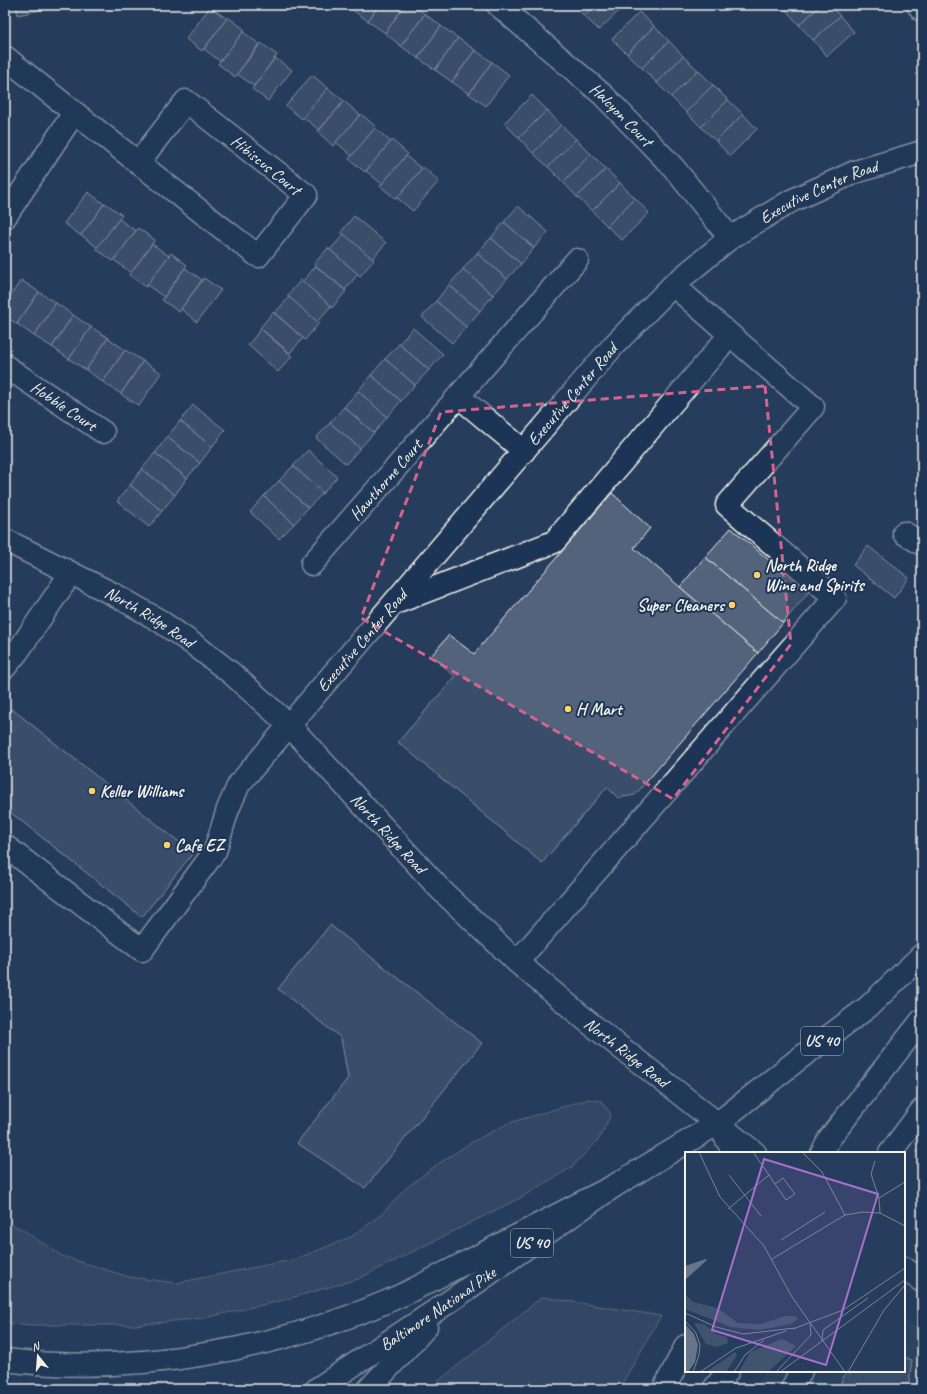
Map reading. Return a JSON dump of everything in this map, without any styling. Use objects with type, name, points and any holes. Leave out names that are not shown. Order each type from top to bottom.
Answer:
[{"type":"main road","name":"Halcyon Court","points":[[498,5],[604,94],[673,167],[730,238]]},
{"type":"main road","points":[[918,5],[922,10]]},
{"type":"main road","name":"Hibiscus Court","points":[[5,57],[74,113],[138,163],[258,256],[306,195],[186,102],[138,163]]},
{"type":"main road","points":[[5,217],[74,113]]},
{"type":"main road","name":"Executive Center Road","points":[[5,846],[142,950],[215,852],[228,809],[239,784],[614,345],[673,285],[730,238],[791,201],[855,172],[922,152]]},
{"type":"main road","name":"Hawthorne Court","points":[[312,564],[577,260]]},
{"type":"main road","points":[[517,962],[835,598],[727,505],[813,407],[673,285]]},
{"type":"main road","points":[[392,604],[554,542],[730,334]]},
{"type":"main road","name":"Hobble Court","points":[[5,366],[103,432]]},
{"type":"main road","points":[[458,396],[524,450]]},
{"type":"main road","name":"North Ridge Road","points":[[5,540],[118,596],[160,621],[231,673],[289,725],[441,890],[517,962],[587,1021],[754,1152]]},
{"type":"main road","points":[[5,667],[18,651],[71,573]]},
{"type":"main road","name":"Baltimore National Pike","points":[[317,1389],[450,1301],[614,1186],[718,1123],[796,1061],[868,1007],[922,955]]},
{"type":"main road","points":[[822,1152],[829,1139],[922,1020]]},
{"type":"main road","points":[[891,1152],[922,1110]]},
{"type":"main road","points":[[718,1123],[733,1152]]},
{"type":"main road","points":[[5,1360],[23,1362],[100,1364],[173,1359],[242,1348],[323,1326],[403,1294],[614,1186]]},
{"type":"main road","points":[[905,1269],[922,1281]]},
{"type":"main road","points":[[369,1389],[450,1301]]},
{"type":"main road","points":[[664,1389],[685,1348]]},
{"type":"main road","points":[[714,1389],[727,1372]]},
{"type":"main road","points":[[792,1389],[800,1372]]},
{"type":"highlighted area","points":[[765,386],[791,644],[673,799],[361,618],[441,412]]},
{"type":"shaded area","points":[[589,1099],[601,1101],[611,1114],[599,1139],[572,1167],[520,1198],[358,1279],[280,1301],[204,1318],[135,1325],[33,1325],[5,1323],[5,1221],[23,1230],[62,1256],[129,1277],[177,1283],[296,1259],[351,1237],[382,1214],[405,1189],[435,1166],[472,1142],[509,1123]]},
{"type":"shaded area","points":[[542,1297],[661,1316],[619,1389],[429,1389]]},
{"type":"shaded area","points":[[905,1320],[922,1331],[922,1389],[752,1389],[765,1372],[905,1372]]},
{"type":"building","points":[[16,5],[58,5],[58,6],[18,15]]},
{"type":"building","points":[[354,5],[379,5],[368,21],[351,9]]},
{"type":"building","points":[[379,5],[405,5],[385,33],[368,21]]},
{"type":"building","points":[[405,5],[412,5],[425,14],[401,46],[385,33]]},
{"type":"building","points":[[574,5],[595,5],[584,16]]},
{"type":"building","points":[[595,5],[625,5],[599,30],[584,16]]},
{"type":"building","points":[[789,5],[821,5],[799,25],[785,9]]},
{"type":"building","points":[[821,5],[830,5],[840,16],[813,40],[799,25]]},
{"type":"building","points":[[210,7],[227,19],[202,51],[186,39]]},
{"type":"building","points":[[639,12],[654,26],[627,54],[612,39]]},
{"type":"building","points":[[425,14],[441,26],[418,58],[401,46]]},
{"type":"building","points":[[840,16],[854,32],[827,56],[813,40]]},
{"type":"building","points":[[228,17],[245,30],[221,62],[204,49]]},
{"type":"building","points":[[441,26],[458,38],[435,70],[418,58]]},
{"type":"building","points":[[654,26],[669,41],[642,68],[627,54]]},
{"type":"building","points":[[243,32],[259,44],[235,77],[218,64]]},
{"type":"building","points":[[458,38],[475,50],[452,82],[435,70]]},
{"type":"building","points":[[669,41],[683,56],[657,83],[642,68]]},
{"type":"building","points":[[261,43],[277,55],[254,86],[237,74]]},
{"type":"building","points":[[475,50],[492,62],[469,94],[452,82]]},
{"type":"building","points":[[683,56],[698,70],[671,97],[657,83]]},
{"type":"building","points":[[275,58],[292,70],[268,101],[252,89]]},
{"type":"building","points":[[492,62],[509,75],[486,106],[469,94]]},
{"type":"building","points":[[698,70],[713,85],[686,112],[671,97]]},
{"type":"building","points":[[312,75],[328,88],[302,119],[286,106]]},
{"type":"building","points":[[713,85],[728,100],[701,127],[686,112]]},
{"type":"building","points":[[328,88],[344,101],[319,130],[303,117]]},
{"type":"building","points":[[532,95],[547,110],[519,138],[504,123]]},
{"type":"building","points":[[728,100],[743,114],[716,141],[701,127]]},
{"type":"building","points":[[344,101],[360,115],[333,146],[318,132]]},
{"type":"building","points":[[547,110],[561,125],[533,153],[519,138]]},
{"type":"building","points":[[361,114],[376,127],[352,156],[336,142]]},
{"type":"building","points":[[743,114],[757,129],[730,156],[716,141]]},
{"type":"building","points":[[561,125],[576,139],[548,167],[533,153]]},
{"type":"building","points":[[375,128],[391,142],[365,172],[349,159]]},
{"type":"building","points":[[576,139],[591,154],[563,182],[548,167]]},
{"type":"building","points":[[392,140],[408,154],[382,184],[366,171]]},
{"type":"building","points":[[591,154],[606,169],[577,197],[563,182]]},
{"type":"building","points":[[406,156],[422,169],[396,199],[380,186]]},
{"type":"building","points":[[423,167],[439,181],[413,211],[397,198]]},
{"type":"building","points":[[606,169],[620,183],[592,211],[577,197]]},
{"type":"building","points":[[620,183],[635,198],[607,226],[592,211]]},
{"type":"building","points":[[88,192],[104,204],[81,236],[64,223]]},
{"type":"building","points":[[635,198],[649,213],[622,240],[607,226]]},
{"type":"building","points":[[105,203],[122,215],[98,248],[81,235]]},
{"type":"building","points":[[518,206],[548,232],[534,248],[504,222]]},
{"type":"building","points":[[354,216],[386,243],[372,259],[341,232]]},
{"type":"building","points":[[119,219],[136,231],[113,261],[96,249]]},
{"type":"building","points":[[504,222],[534,248],[521,264],[491,238]]},
{"type":"building","points":[[138,228],[155,240],[131,273],[114,260]]},
{"type":"building","points":[[344,234],[374,260],[360,276],[330,250]]},
{"type":"building","points":[[491,238],[521,264],[507,279],[477,253]]},
{"type":"building","points":[[152,244],[169,256],[146,287],[129,275]]},
{"type":"building","points":[[328,248],[358,274],[345,290],[314,264]]},
{"type":"building","points":[[171,253],[187,265],[164,297],[147,285]]},
{"type":"building","points":[[477,253],[507,279],[493,295],[463,269]]},
{"type":"building","points":[[316,266],[346,291],[332,308],[302,282]]},
{"type":"building","points":[[185,268],[202,280],[179,312],[162,300]]},
{"type":"building","points":[[463,269],[493,295],[480,311],[449,285]]},
{"type":"building","points":[[204,278],[221,290],[197,322],[181,309]]},
{"type":"building","points":[[21,280],[39,292],[17,324],[5,316],[5,304]]},
{"type":"building","points":[[301,280],[331,306],[317,322],[287,296]]},
{"type":"building","points":[[449,285],[480,311],[466,327],[436,301]]},
{"type":"building","points":[[39,292],[56,303],[34,336],[17,324]]},
{"type":"building","points":[[289,297],[319,323],[305,340],[275,313]]},
{"type":"building","points":[[436,301],[466,327],[452,343],[422,317]]},
{"type":"building","points":[[56,303],[73,315],[52,347],[34,336]]},
{"type":"building","points":[[273,312],[303,338],[290,353],[260,328]]},
{"type":"building","points":[[73,315],[91,327],[69,359],[52,347]]},
{"type":"building","points":[[91,327],[108,338],[86,370],[69,359]]},
{"type":"building","points":[[413,328],[443,354],[429,370],[399,344]]},
{"type":"building","points":[[261,329],[292,356],[278,372],[248,345]]},
{"type":"building","points":[[108,338],[125,350],[103,382],[86,370]]},
{"type":"building","points":[[399,344],[429,370],[415,385],[385,359]]},
{"type":"building","points":[[125,350],[143,361],[121,394],[103,382]]},
{"type":"building","points":[[385,359],[415,385],[401,401],[371,375]]},
{"type":"building","points":[[143,361],[161,373],[139,406],[121,394]]},
{"type":"building","points":[[371,375],[401,401],[387,417],[358,391]]},
{"type":"building","points":[[358,391],[387,417],[374,433],[344,407]]},
{"type":"building","points":[[193,405],[225,430],[212,447],[180,421]]},
{"type":"building","points":[[344,407],[374,433],[360,448],[330,423]]},
{"type":"building","points":[[180,421],[212,447],[200,463],[167,437]]},
{"type":"building","points":[[330,423],[360,448],[346,464],[316,438]]},
{"type":"building","points":[[167,437],[200,463],[187,478],[155,453]]},
{"type":"building","points":[[308,450],[337,477],[323,493],[293,466]]},
{"type":"building","points":[[155,453],[187,478],[175,495],[142,469]]},
{"type":"building","points":[[293,466],[323,493],[308,508],[279,481]]},
{"type":"building","points":[[142,469],[175,495],[162,511],[130,485]]},
{"type":"building","points":[[279,481],[308,508],[294,524],[264,496]]},
{"type":"building","points":[[130,485],[162,511],[149,527],[117,501]]},
{"type":"building","name":"H Mart","points":[[612,493],[650,528],[634,548],[758,653],[635,795],[618,798],[607,787],[542,863],[398,742],[455,677],[432,655],[449,635],[474,654]]},
{"type":"building","points":[[264,496],[294,524],[279,539],[250,512]]},
{"type":"building","name":"North Ridge Wine and Spirits","points":[[731,528],[808,593],[783,623],[705,557]]},
{"type":"building","points":[[868,546],[909,578],[894,598],[853,565]]},
{"type":"building","name":"Super Cleaners","points":[[705,557],[783,623],[758,653],[680,587]]},
{"type":"building","points":[[12,709],[193,853],[142,917],[5,808],[5,718]]},
{"type":"building","points":[[330,925],[482,1043],[365,1188],[297,1143],[348,1078],[341,1038],[278,989]]},
{"type":"building","points":[[905,1357],[912,1360],[908,1389],[838,1389],[846,1372],[850,1374],[851,1372],[905,1372]]},
{"type":"place","name":"North Ridge Wine and Spirits","points":[[757,575]]},
{"type":"place","name":"Super Cleaners","points":[[732,605]]},
{"type":"place","name":"H Mart","points":[[568,709]]},
{"type":"place","name":"Keller Williams","points":[[92,791]]},
{"type":"place","name":"Cafe EZ","points":[[167,845]]}]
